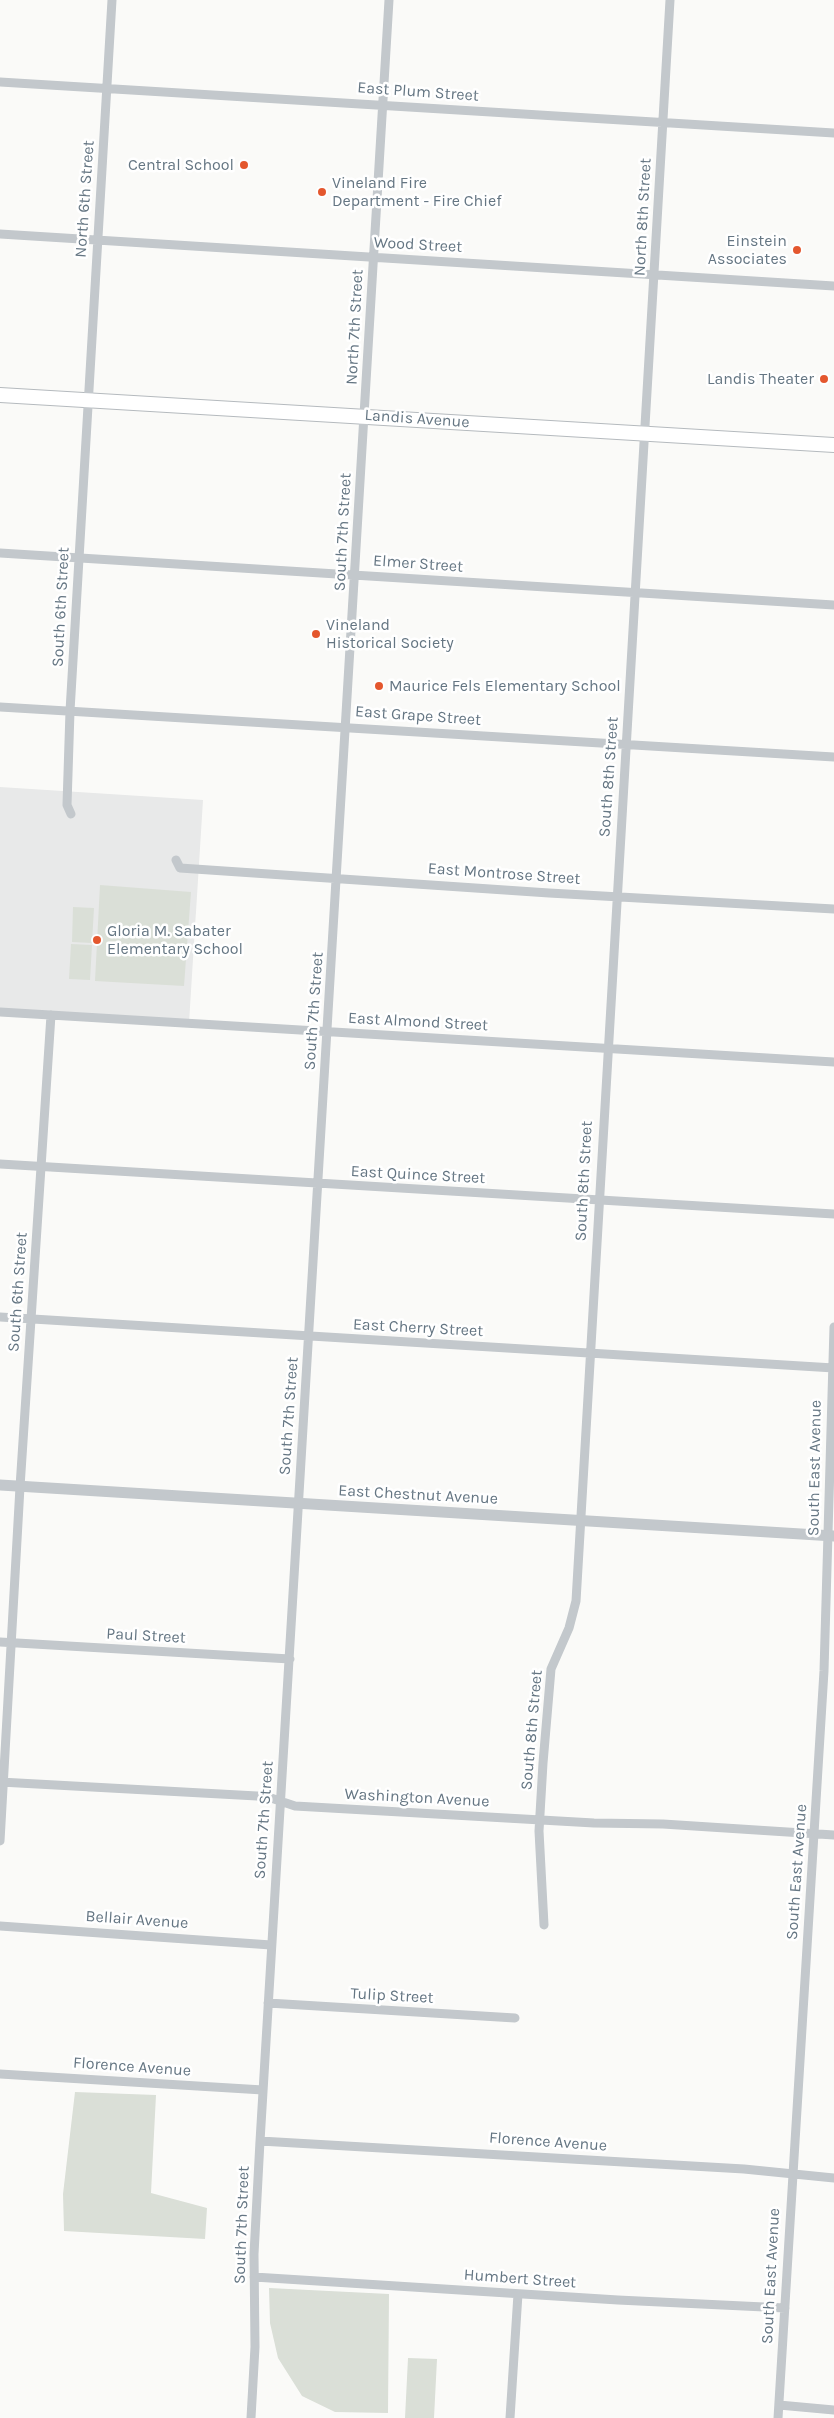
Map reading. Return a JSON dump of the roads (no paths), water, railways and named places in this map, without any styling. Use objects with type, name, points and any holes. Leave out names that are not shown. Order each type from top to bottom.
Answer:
[{"type":"main road","name":"Landis Avenue","points":[[0,395],[834,446]]},
{"type":"street","name":"North 6th Street","points":[[88,401],[112,0]]},
{"type":"street","name":"North 7th Street","points":[[365,416],[389,0]]},
{"type":"street","name":"North 8th Street","points":[[646,435],[670,0]]},
{"type":"street","name":"East Plum Street","points":[[0,82],[834,133]]},
{"type":"street","name":"Wood Street","points":[[0,234],[834,286]]},
{"type":"street","name":"South 6th Street","points":[[71,814],[67,805],[70,711],[88,401]]},
{"type":"street","name":"South 7th Street","points":[[251,2418],[255,2347],[254,2277],[260,2141],[365,416]]},
{"type":"street","name":"South 8th Street","points":[[544,1925],[539,1821],[550,1675],[554,1659],[569,1628],[576,1601],[598,1201],[646,435]]},
{"type":"street","name":"Elmer Street","points":[[0,553],[834,605]]},
{"type":"street","name":"East Grape Street","points":[[0,707],[834,757]]},
{"type":"street","name":"East Montrose Street","points":[[176,860],[180,868],[834,910]]},
{"type":"street","name":"East Almond Street","points":[[0,1012],[834,1062]]},
{"type":"street","name":"South 6th Street","points":[[0,1841],[20,1487],[51,1014]]},
{"type":"street","name":"East Quince Street","points":[[0,1164],[834,1214]]},
{"type":"street","name":"East Cherry Street","points":[[0,1317],[833,1368]]},
{"type":"street","name":"South East Avenue","points":[[778,2418],[815,1834],[831,1536],[834,1328]]},
{"type":"street","name":"East Chestnut Avenue","points":[[0,1485],[831,1536]]},
{"type":"street","name":"Paul Street","points":[[0,1642],[290,1659]]},
{"type":"street","name":"Washington Avenue","points":[[2,1782],[257,1796],[295,1806],[539,1821],[662,1824],[834,1835]]},
{"type":"street","name":"Bellair Avenue","points":[[0,1926],[272,1945]]},
{"type":"street","name":"Tulip Street","points":[[268,2003],[515,2018]]},
{"type":"street","name":"Florence Avenue","points":[[0,2074],[263,2090]]},
{"type":"street","name":"Florence Avenue","points":[[260,2141],[571,2158],[834,2178]]},
{"type":"street","name":"Humbert Street","points":[[254,2277],[518,2294],[785,2308]]},
{"type":"street","points":[[510,2418],[518,2294]]},
{"type":"street","points":[[779,2405],[834,2410]]},
{"type":"place","name":"Central School","points":[[244,165]]},
{"type":"place","name":"Vineland Fire Department - Fire Chief","points":[[322,192]]},
{"type":"place","name":"Einstein Associates","points":[[797,250]]},
{"type":"place","name":"Landis Theater","points":[[824,379]]},
{"type":"place","name":"Vineland Historical Society","points":[[316,634]]},
{"type":"place","name":"Maurice Fels Elementary School","points":[[379,686]]},
{"type":"place","name":"Gloria M. Sabater Elementary School","points":[[97,940]]}]
